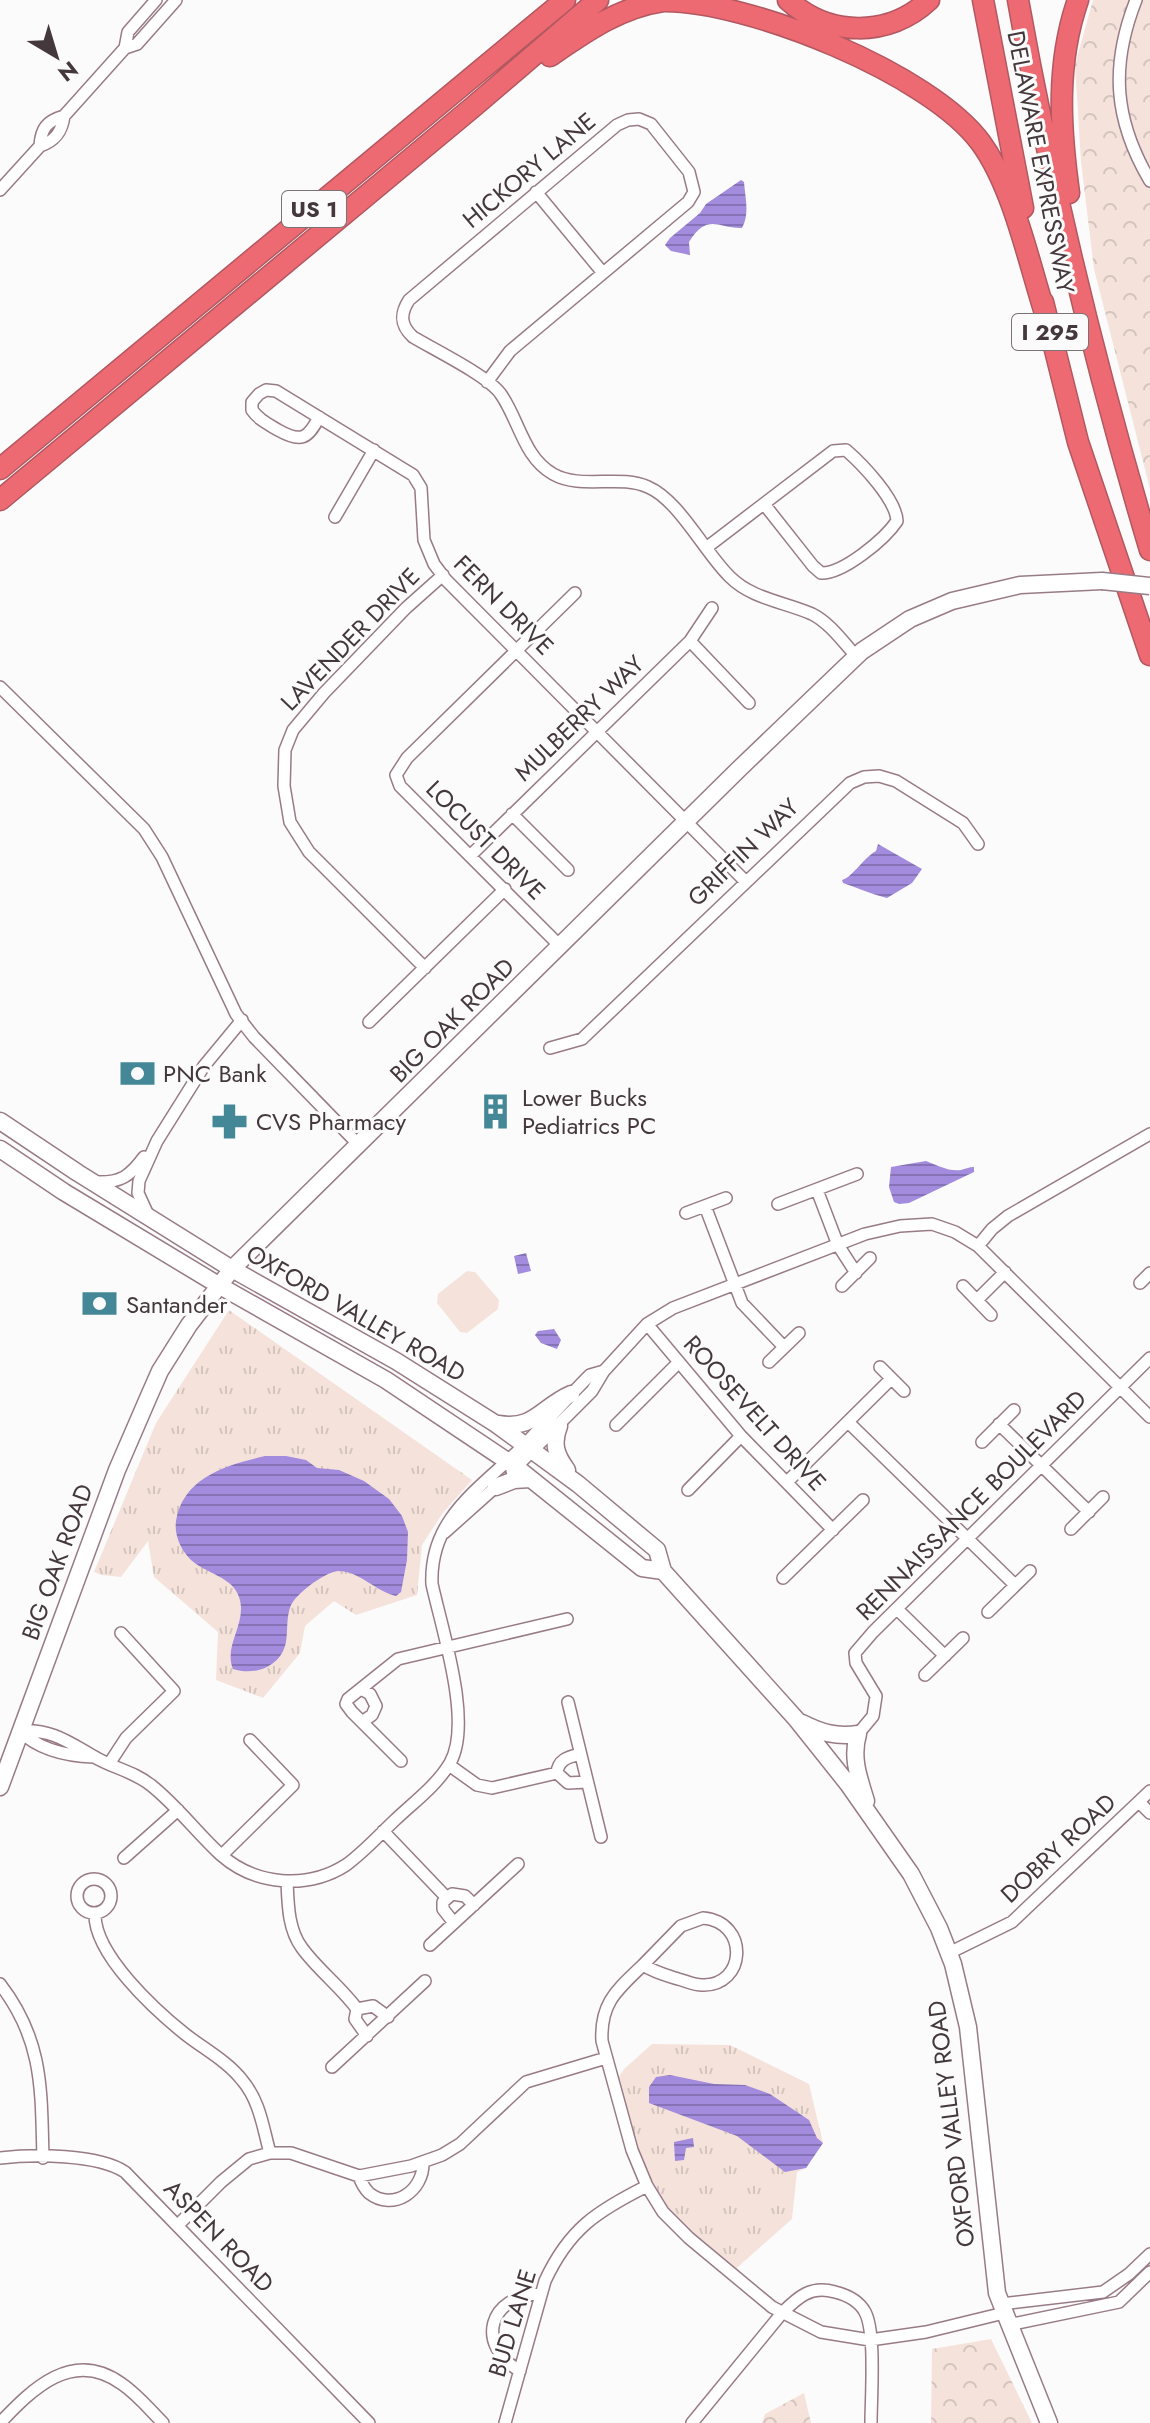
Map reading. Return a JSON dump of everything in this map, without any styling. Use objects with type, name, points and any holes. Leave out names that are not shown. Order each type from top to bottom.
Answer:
[{"type":"highway","name":"US 1","points":[[0,469],[565,0]]},
{"type":"highway","name":"US 1","points":[[0,500],[598,0]]},
{"type":"highway","points":[[473,107],[590,29],[619,13],[649,4],[680,0],[725,3],[785,22],[893,73],[933,97],[964,123],[989,155],[1000,178],[1045,313]]},
{"type":"highway","points":[[788,0],[812,18],[832,26],[852,29],[899,21],[929,0]]},
{"type":"highway","name":"DELAWARE EXPRESSWAY","points":[[983,0],[1045,313],[1078,442],[1150,655]]},
{"type":"highway","name":"I 295","points":[[1018,0],[1056,191],[1150,550]]},
{"type":"highway","points":[[1078,0],[1066,43],[1061,110],[1065,166],[1084,304]]},
{"type":"highway","points":[[0,458],[62,417]]},
{"type":"main road","name":"BIG OAK ROAD","points":[[0,1787],[117,1470],[160,1371],[189,1325],[232,1269],[856,656],[901,624],[952,601],[1020,585],[1102,581],[1150,586]]},
{"type":"main road","name":"OXFORD VALLEY ROAD","points":[[0,1121],[232,1269],[396,1361],[496,1424],[578,1484],[657,1550],[663,1571],[797,1720],[870,1814],[911,1874],[949,1953],[968,2027],[991,2254],[1004,2314],[1049,2423]]},
{"type":"main road","name":"OXFORD VALLEY ROAD","points":[[0,1149],[64,1192],[220,1286],[386,1380],[511,1464],[642,1568],[663,1571]]},
{"type":"main road","points":[[496,1424],[514,1426],[530,1422],[571,1394]]},
{"type":"main road","points":[[559,1426],[555,1437],[556,1455],[578,1484]]},
{"type":"main road","points":[[496,1487],[514,1480],[530,1479]]},
{"type":"main road","points":[[797,1720],[826,1734],[840,1737],[858,1734],[854,1749],[855,1763],[870,1814]]},
{"type":"street","points":[[125,48],[128,32],[156,0]]},
{"type":"street","points":[[0,190],[40,146],[41,132],[51,120],[64,116],[125,48],[137,44],[176,0]]},
{"type":"street","points":[[1136,0],[1121,50],[1119,99],[1125,128],[1150,181]]},
{"type":"street","name":"HICKORY LANE","points":[[487,382],[510,351],[688,202],[694,192],[689,172],[651,124],[639,119],[617,125],[536,192],[409,300],[402,321],[405,330],[499,392],[531,452],[554,475],[572,480],[632,482],[646,486],[667,501],[730,577],[753,593],[815,615],[856,656]]},
{"type":"street","points":[[536,192],[603,273]]},
{"type":"street","name":"FERN DRIVE","points":[[319,417],[308,434],[299,439],[292,438],[258,418],[252,410],[252,402],[266,390],[276,391],[374,450],[413,475],[421,488],[424,540],[434,564],[745,881]]},
{"type":"street","points":[[335,517],[374,450]]},
{"type":"street","points":[[706,548],[833,451],[846,450],[857,459],[893,505],[897,521],[884,536],[839,571],[821,573],[764,504]]},
{"type":"street","name":"LAVENDER DRIVE","points":[[425,968],[309,852],[290,822],[284,786],[285,750],[293,730],[324,693],[406,608],[443,575]]},
{"type":"street","name":"LOCUST DRIVE","points":[[560,946],[400,786],[396,775],[407,758],[575,593]]},
{"type":"street","name":"MULBERRY WAY","points":[[471,855],[690,641],[712,608]]},
{"type":"street","points":[[690,641],[749,703]]},
{"type":"street","points":[[0,687],[144,829],[162,857],[236,1014],[254,1037],[359,1145]]},
{"type":"street","name":"GRIFFIN WAY","points":[[550,1048],[582,1039],[841,790],[864,777],[879,776],[896,781],[963,823],[978,844]]},
{"type":"street","points":[[512,814],[568,870]]},
{"type":"street","points":[[369,1022],[505,889]]},
{"type":"street","points":[[149,1217],[138,1193],[139,1181],[157,1141],[204,1066],[242,1020]]},
{"type":"street","points":[[978,1246],[1008,1216],[1150,1134]]},
{"type":"street","points":[[93,1182],[125,1179],[157,1141]]},
{"type":"street","points":[[778,1204],[857,1174]]},
{"type":"street","points":[[817,1190],[838,1245],[856,1273]]},
{"type":"street","points":[[686,1213],[726,1198]]},
{"type":"street","points":[[705,1206],[742,1303],[784,1347]]},
{"type":"street","points":[[20,1731],[32,1743],[71,1756],[95,1757],[139,1776],[222,1855],[244,1870],[287,1881],[314,1878],[339,1869],[361,1853],[433,1785],[449,1765],[459,1738],[460,1715],[432,1572],[433,1560],[459,1505],[559,1426],[647,1324],[673,1308],[865,1234],[900,1226],[932,1224],[955,1232],[978,1246],[1150,1417]]},
{"type":"street","points":[[842,1286],[870,1258]]},
{"type":"street","points":[[977,1300],[1005,1272]]},
{"type":"street","points":[[1140,1283],[1150,1273]]},
{"type":"street","points":[[963,1286],[991,1315]]},
{"type":"street","name":"ROOSEVELT DRIVE","points":[[647,1324],[741,1436],[833,1530]]},
{"type":"street","points":[[769,1362],[799,1333]]},
{"type":"street","name":"RENNAISSANCE BOULEVARD","points":[[858,1734],[873,1716],[876,1696],[856,1663],[855,1653],[1150,1358]]},
{"type":"street","points":[[616,1425],[679,1362]]},
{"type":"street","points":[[880,1367],[904,1391]]},
{"type":"street","points":[[529,1448],[571,1394],[590,1375],[604,1371]]},
{"type":"street","points":[[787,1482],[891,1379]]},
{"type":"street","points":[[982,1442],[1014,1410]]},
{"type":"street","points":[[848,1422],[1015,1585]]},
{"type":"street","points":[[999,1424],[1089,1512]]},
{"type":"street","points":[[688,1490],[741,1436]]},
{"type":"street","points":[[444,1533],[496,1487],[511,1464]]},
{"type":"street","points":[[1071,1529],[1103,1497]]},
{"type":"street","points":[[783,1578],[863,1500]]},
{"type":"street","points":[[988,1612],[1030,1571]]},
{"type":"street","points":[[897,1609],[945,1656]]},
{"type":"street","points":[[401,1761],[346,1704],[348,1699],[398,1659],[567,1619]]},
{"type":"street","points":[[109,1764],[126,1738],[174,1691],[121,1633]]},
{"type":"street","points":[[925,1675],[963,1638]]},
{"type":"street","points":[[361,1689],[370,1694],[376,1706],[372,1715],[362,1722]]},
{"type":"street","points":[[568,1702],[601,1837]]},
{"type":"street","points":[[222,1855],[293,1785],[250,1740]]},
{"type":"street","points":[[557,1773],[564,1759],[580,1754]]},
{"type":"street","points":[[449,1765],[477,1785],[492,1788],[557,1773]]},
{"type":"street","points":[[557,1773],[568,1783],[587,1782]]},
{"type":"street","name":"DOBRY ROAD","points":[[949,1953],[1012,1922],[1150,1791]]},
{"type":"street","points":[[1139,1802],[1150,1813]]},
{"type":"street","points":[[124,1858],[178,1810]]},
{"type":"street","points":[[383,1831],[447,1898]]},
{"type":"street","points":[[430,1945],[518,1864]]},
{"type":"street","points":[[287,1881],[289,1916],[301,1947],[357,2009]]},
{"type":"street","points":[[454,1923],[443,1909],[447,1898],[452,1894],[460,1895],[474,1905]]},
{"type":"street","points":[[95,1915],[101,1941],[132,1983],[182,2031],[230,2067],[243,2081],[258,2108],[270,2153]]},
{"type":"street","points":[[643,1965],[655,1972],[699,1985],[714,1984],[731,1971],[737,1958],[736,1943],[729,1929],[719,1921],[697,1918],[681,1926],[616,1991],[606,2006],[601,2028],[606,2058],[632,2150],[647,2186],[663,2212],[689,2238],[782,2313],[821,2332],[870,2340],[926,2332],[1103,2292],[1150,2254]]},
{"type":"street","points":[[332,2067],[425,1981]]},
{"type":"street","points":[[0,1984],[24,2024],[40,2072],[43,2158]]},
{"type":"street","points":[[357,2009],[373,2006],[388,2017]]},
{"type":"street","points":[[357,2009],[355,2019],[367,2036]]},
{"type":"street","points":[[178,2225],[249,2159],[281,2152],[302,2155],[359,2176],[384,2173],[423,2162],[460,2144],[526,2082],[606,2058]]},
{"type":"street","name":"ASPEN ROAD","points":[[0,2158],[90,2159],[119,2168],[141,2186],[369,2423]]},
{"type":"street","points":[[359,2176],[365,2190],[371,2194],[382,2198],[400,2197],[418,2185],[422,2178],[423,2162]]},
{"type":"street","name":"BUD LANE","points":[[505,2423],[541,2294],[554,2261],[575,2232],[598,2213],[647,2186]]},
{"type":"street","points":[[1004,2314],[1119,2302],[1150,2272]]},
{"type":"street","points":[[692,2423],[798,2296],[820,2289],[854,2299],[867,2316],[871,2423]]},
{"type":"street","points":[[520,2371],[499,2356],[494,2336],[497,2316],[502,2306],[514,2297],[541,2294]]},
{"type":"street","points":[[0,2423],[33,2389],[65,2373],[89,2371],[114,2378],[163,2423]]},
{"type":"green space","points":[[1093,0],[1150,0],[1150,489],[1094,269],[1081,162],[1075,65]]},
{"type":"green space","points":[[467,1271],[475,1272],[499,1300],[498,1309],[467,1333],[460,1332],[437,1303],[438,1294]]},
{"type":"green space","points":[[229,1310],[472,1480],[442,1514],[422,1545],[417,1595],[356,1615],[334,1601],[305,1626],[300,1653],[263,1698],[216,1680],[218,1632],[154,1577],[148,1541],[121,1577],[94,1572],[156,1423]]},
{"type":"green space","points":[[652,2044],[730,2045],[809,2084],[823,2143],[806,2168],[797,2172],[792,2219],[731,2273],[689,2238],[647,2186],[614,2086],[623,2070]]},
{"type":"green space","points":[[991,2339],[1032,2423],[931,2423],[932,2349]]},
{"type":"green space","points":[[804,2393],[811,2423],[762,2423],[765,2414]]},
{"type":"shaded area","points":[[741,180],[744,182],[746,205],[742,228],[714,224],[702,227],[689,242],[690,255],[671,251],[665,245],[706,204]]},
{"type":"shaded area","points":[[878,844],[922,869],[912,883],[887,898],[843,883],[842,880],[876,851]]},
{"type":"shaded area","points":[[926,1161],[952,1170],[974,1167],[974,1172],[909,1203],[894,1202],[889,1187],[891,1167]]},
{"type":"shaded area","points":[[526,1253],[531,1271],[518,1274],[514,1256]]},
{"type":"shaded area","points":[[554,1329],[561,1340],[557,1349],[541,1343],[535,1335],[538,1331]]},
{"type":"shaded area","points":[[265,1456],[286,1456],[306,1460],[317,1468],[339,1470],[364,1481],[389,1499],[402,1516],[408,1532],[407,1560],[401,1592],[396,1596],[347,1572],[329,1573],[313,1583],[291,1605],[286,1642],[279,1658],[266,1668],[241,1671],[233,1669],[231,1660],[241,1607],[236,1590],[187,1556],[177,1537],[176,1521],[180,1506],[197,1483],[222,1469]]},
{"type":"shaded area","points":[[670,2075],[714,2084],[745,2085],[770,2094],[809,2120],[817,2138],[823,2143],[806,2168],[785,2172],[737,2136],[649,2103],[649,2087],[656,2077]]},
{"type":"shaded area","points":[[693,2138],[694,2147],[686,2148],[684,2160],[675,2161],[674,2142]]},
{"type":"place","name":"PNC Bank","points":[[137,1073]]},
{"type":"place","name":"Lower Bucks Pediatrics PC","points":[[496,1111]]},
{"type":"place","name":"CVS Pharmacy","points":[[230,1121]]},
{"type":"place","name":"Santander","points":[[100,1304]]}]
